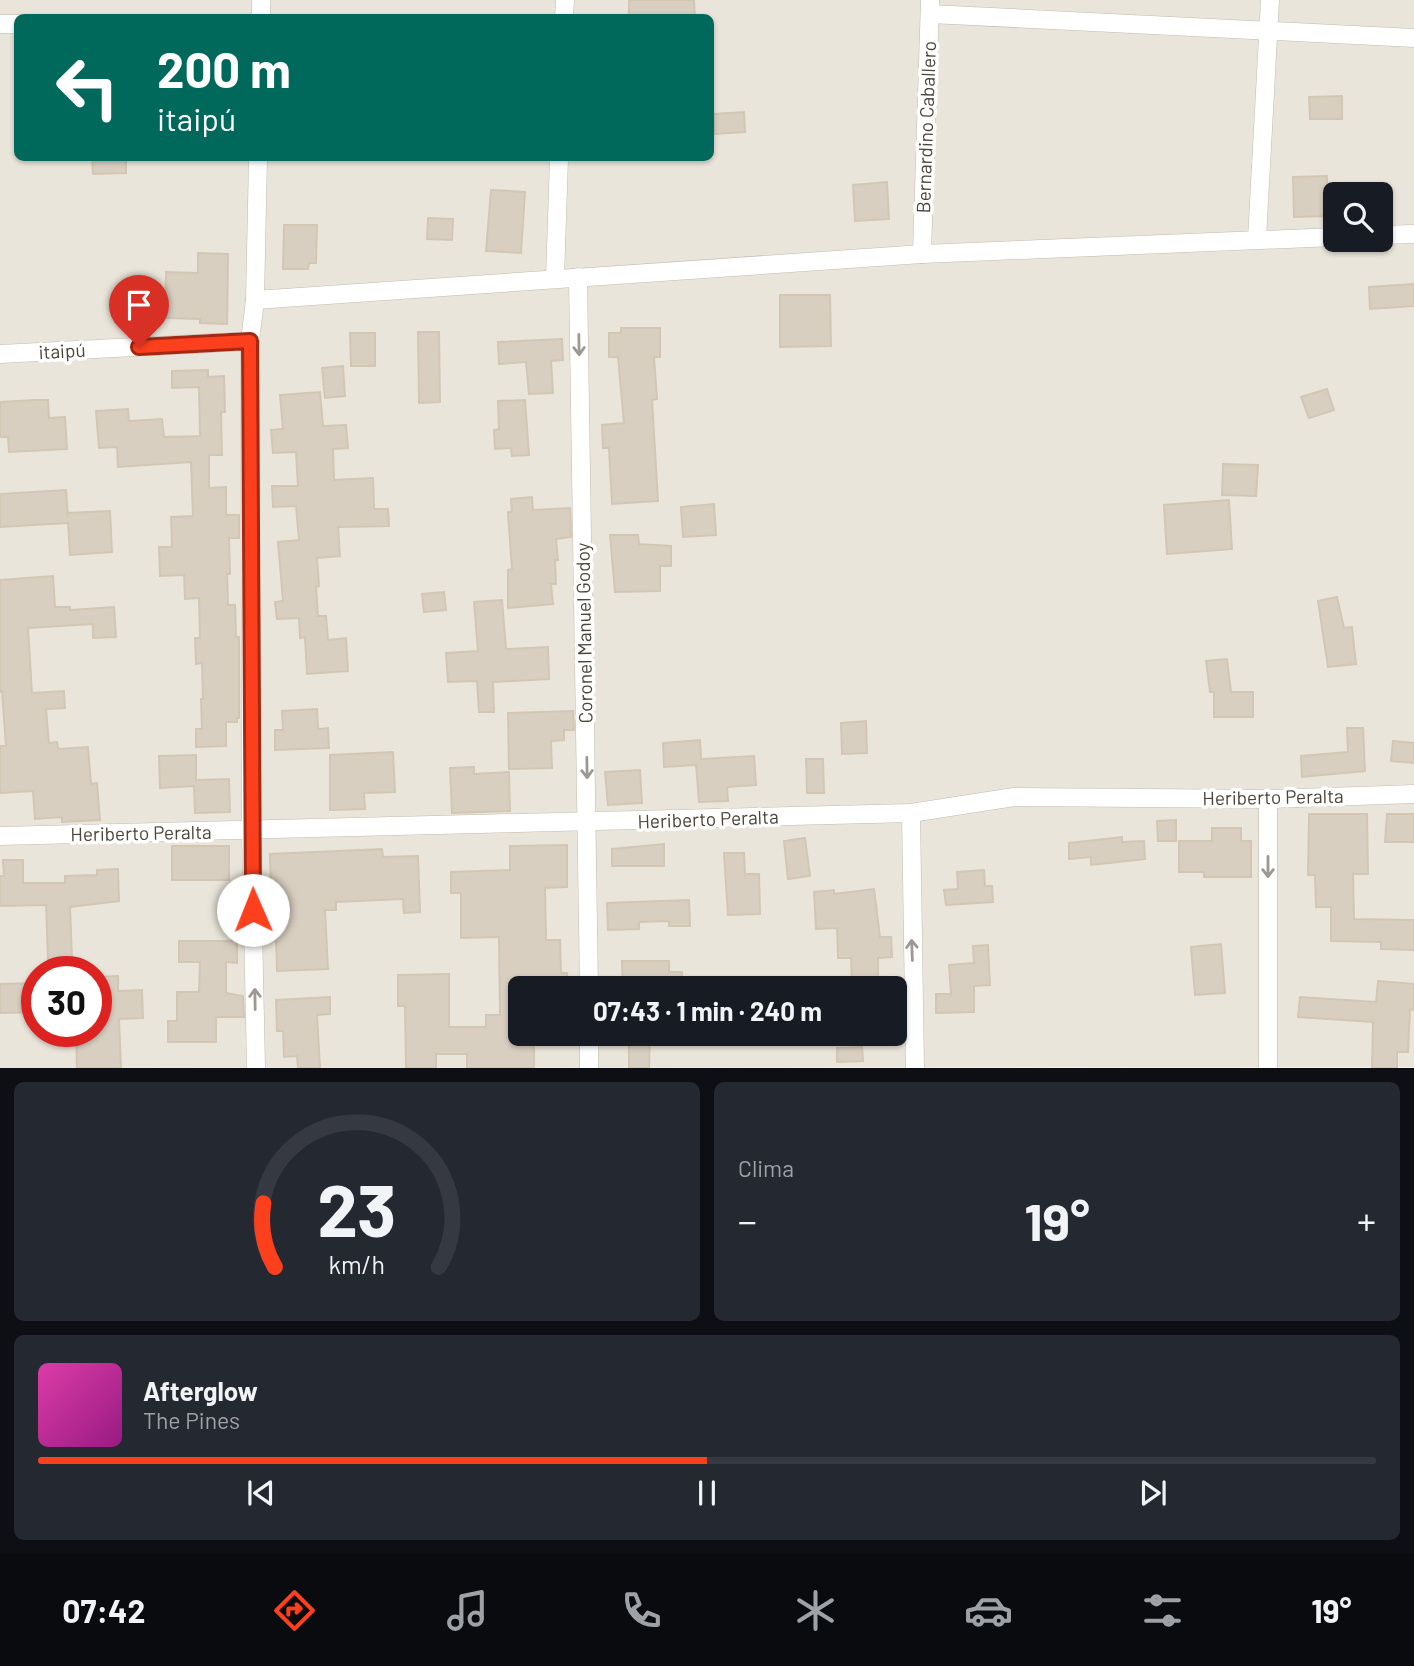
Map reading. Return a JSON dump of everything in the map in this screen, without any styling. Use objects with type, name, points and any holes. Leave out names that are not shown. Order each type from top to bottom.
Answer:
[{"type":"street","points":[[1257,239],[1270,0]]},
{"type":"street","points":[[930,7],[1414,38]]},
{"type":"street","name":"Bernardino Caballero","points":[[922,254],[930,7]]},
{"type":"street","points":[[256,1068],[251,831],[250,341],[255,300],[258,161]]},
{"type":"street","points":[[555,278],[559,161]]},
{"type":"street","points":[[1393,235],[1414,234]]},
{"type":"street","points":[[255,300],[922,254],[1323,237]]},
{"type":"street","name":"Coronel Manuel Godoy","points":[[578,277],[589,976]]},
{"type":"street","name":"itaipú","points":[[0,354],[250,341]]},
{"type":"street","name":"Heriberto Peralta","points":[[0,836],[911,813],[1014,797],[1268,799],[1414,794]]},
{"type":"street","points":[[1268,799],[1268,1068]]},
{"type":"street","points":[[911,813],[915,1068]]},
{"type":"street","points":[[589,1046],[589,1068]]},
{"type":"shaded area","points":[[0,0],[1414,0],[1414,1067],[0,1068]]},
{"type":"building","points":[[629,0],[694,0],[695,14],[629,14]]},
{"type":"building","points":[[1342,96],[1342,119],[1310,119],[1309,97]]},
{"type":"building","points":[[744,112],[745,132],[714,134],[714,114]]},
{"type":"building","points":[[92,161],[126,161],[126,173],[93,174]]},
{"type":"building","points":[[1327,176],[1327,182],[1323,182],[1323,216],[1294,217],[1293,177]]},
{"type":"building","points":[[887,182],[889,219],[855,221],[853,185]]},
{"type":"building","points":[[491,190],[525,192],[521,253],[486,251]]},
{"type":"building","points":[[428,218],[453,219],[452,240],[427,239]]},
{"type":"building","points":[[284,225],[317,225],[316,263],[309,263],[308,269],[283,269]]},
{"type":"building","points":[[198,253],[228,254],[227,324],[200,323],[200,319],[165,318],[166,272],[198,273]]},
{"type":"building","points":[[1414,284],[1414,306],[1370,309],[1369,287]]},
{"type":"building","points":[[780,295],[830,295],[831,346],[780,347]]},
{"type":"building","points":[[621,328],[660,328],[660,357],[654,357],[657,399],[652,400],[658,501],[612,504],[609,448],[603,448],[602,425],[624,423],[618,357],[609,357],[609,333],[621,333]]},
{"type":"building","points":[[418,332],[439,332],[440,402],[419,403]]},
{"type":"building","points":[[350,333],[375,333],[375,366],[351,366]]},
{"type":"building","points":[[562,339],[563,360],[551,361],[553,393],[529,394],[526,362],[499,364],[498,342]]},
{"type":"building","points":[[343,366],[345,396],[325,398],[322,368]]},
{"type":"building","points":[[208,370],[208,377],[224,376],[225,412],[221,412],[222,455],[209,455],[209,488],[226,487],[226,515],[239,515],[239,538],[229,538],[230,574],[227,574],[228,605],[235,605],[236,637],[239,637],[239,718],[237,722],[226,722],[226,746],[196,747],[196,729],[202,729],[203,699],[202,663],[196,664],[195,638],[200,638],[199,598],[185,599],[184,575],[160,576],[159,547],[172,547],[171,517],[193,516],[191,462],[118,467],[117,447],[99,448],[96,411],[128,409],[129,421],[162,419],[164,437],[200,436],[199,387],[172,388],[172,371]]},
{"type":"building","points":[[1327,389],[1334,410],[1309,418],[1301,397]]},
{"type":"building","points":[[320,392],[323,426],[346,425],[348,448],[333,449],[334,480],[373,478],[374,509],[388,509],[389,526],[338,527],[340,556],[317,558],[318,616],[326,616],[328,640],[346,638],[348,671],[307,674],[305,637],[300,638],[299,618],[277,619],[275,602],[283,601],[278,542],[299,540],[296,506],[273,507],[272,486],[298,486],[296,452],[273,453],[271,430],[283,429],[280,395]]},
{"type":"building","points":[[48,400],[49,418],[65,417],[67,449],[9,452],[8,437],[0,437],[0,402]]},
{"type":"building","points":[[525,400],[529,455],[512,456],[511,448],[495,449],[494,430],[499,429],[498,401]]},
{"type":"building","points":[[1223,464],[1258,465],[1256,496],[1222,495]]},
{"type":"building","points":[[66,490],[68,513],[110,511],[112,552],[70,555],[68,523],[0,527],[0,494]]},
{"type":"building","points":[[532,497],[533,510],[570,508],[571,537],[556,539],[558,560],[555,560],[556,584],[551,584],[553,604],[508,608],[508,570],[512,569],[508,512],[512,512],[511,499]]},
{"type":"building","points":[[1229,500],[1232,549],[1167,554],[1164,505]]},
{"type":"building","points":[[714,504],[716,535],[683,537],[681,507]]},
{"type":"building","points":[[610,535],[638,535],[639,544],[671,546],[671,566],[660,566],[660,591],[615,592]]},
{"type":"building","points":[[53,576],[55,607],[70,607],[70,610],[114,607],[116,637],[93,638],[93,624],[28,628],[32,693],[64,691],[65,708],[46,709],[49,743],[57,742],[58,749],[88,747],[91,784],[97,783],[100,820],[62,822],[62,817],[35,819],[33,791],[0,793],[0,746],[6,746],[2,691],[0,692],[0,580]]},
{"type":"building","points":[[444,592],[446,610],[424,612],[422,594]]},
{"type":"building","points":[[1337,597],[1344,628],[1352,627],[1356,664],[1328,667],[1318,601]]},
{"type":"building","points":[[502,600],[506,649],[548,647],[549,679],[493,682],[494,712],[479,712],[477,681],[448,682],[446,653],[478,651],[474,602]]},
{"type":"building","points":[[1227,659],[1231,692],[1253,692],[1253,717],[1214,717],[1214,692],[1210,692],[1206,661]]},
{"type":"building","points":[[317,709],[318,729],[328,728],[329,748],[275,750],[275,730],[283,730],[282,711]]},
{"type":"building","points":[[573,711],[574,730],[564,730],[564,740],[551,741],[552,768],[509,769],[508,713]]},
{"type":"building","points":[[866,721],[867,753],[842,754],[841,723]]},
{"type":"building","points":[[1347,728],[1363,728],[1365,771],[1302,777],[1301,756],[1348,752]]},
{"type":"building","points":[[700,740],[701,759],[754,756],[756,785],[727,787],[728,801],[699,802],[696,765],[664,767],[663,743]]},
{"type":"building","points":[[1393,741],[1414,743],[1414,763],[1391,761]]},
{"type":"building","points":[[393,752],[395,792],[364,793],[365,809],[330,810],[330,755]]},
{"type":"building","points":[[196,755],[196,780],[229,779],[230,812],[195,813],[194,786],[160,788],[159,756]]},
{"type":"building","points":[[806,759],[823,759],[824,793],[807,793]]},
{"type":"building","points":[[474,767],[474,774],[509,772],[510,811],[452,813],[450,768]]},
{"type":"building","points":[[640,770],[642,803],[608,805],[605,772]]},
{"type":"building","points":[[1309,814],[1367,814],[1368,874],[1353,874],[1354,919],[1414,920],[1414,950],[1381,949],[1381,942],[1331,941],[1331,907],[1316,907],[1315,875],[1308,875]]},
{"type":"building","points":[[1387,814],[1414,814],[1414,842],[1385,842]]},
{"type":"building","points":[[1176,820],[1176,841],[1158,841],[1157,821]]},
{"type":"building","points":[[1212,828],[1241,828],[1241,841],[1251,841],[1251,877],[1204,877],[1204,872],[1179,872],[1179,841],[1212,841]]},
{"type":"building","points":[[1122,837],[1122,842],[1144,841],[1145,859],[1091,865],[1091,857],[1069,859],[1069,843]]},
{"type":"building","points":[[805,838],[810,876],[788,879],[784,841]]},
{"type":"building","points":[[664,844],[664,866],[612,866],[612,849]]},
{"type":"building","points":[[567,845],[567,887],[545,888],[546,940],[560,940],[561,973],[567,973],[567,976],[508,976],[508,1046],[534,1046],[534,1068],[467,1068],[467,1054],[436,1054],[436,1068],[406,1068],[405,1006],[398,1006],[398,975],[449,974],[449,1027],[486,1027],[486,1015],[500,1015],[499,937],[461,938],[461,893],[451,893],[451,872],[510,870],[510,846]]},
{"type":"building","points":[[172,846],[229,846],[229,880],[172,880]]},
{"type":"building","points":[[382,849],[383,857],[418,856],[420,912],[404,913],[403,899],[336,902],[336,910],[325,910],[328,969],[277,971],[276,940],[272,941],[270,854]]},
{"type":"building","points":[[724,853],[744,853],[745,874],[759,874],[760,914],[728,915]]},
{"type":"building","points":[[3,860],[23,860],[23,883],[65,883],[65,876],[97,875],[97,870],[118,869],[119,901],[70,907],[72,956],[48,956],[46,905],[0,906],[0,876],[4,876]]},
{"type":"building","points":[[984,870],[985,886],[992,886],[993,902],[946,905],[944,890],[958,889],[957,872]]},
{"type":"building","points":[[874,889],[880,937],[891,937],[892,957],[878,958],[878,976],[852,976],[851,958],[838,958],[837,928],[816,929],[814,892],[834,890],[834,894]]},
{"type":"building","points":[[689,900],[690,926],[669,926],[669,921],[639,922],[639,929],[608,930],[607,903]]},
{"type":"building","points":[[179,941],[237,941],[237,963],[226,962],[226,993],[243,996],[244,1017],[216,1017],[216,1042],[168,1042],[168,1021],[177,1021],[177,992],[199,992],[200,962],[179,962]]},
{"type":"building","points":[[1221,944],[1225,993],[1195,995],[1191,947]]},
{"type":"building","points":[[988,945],[990,985],[974,986],[974,1012],[936,1013],[936,994],[951,994],[949,965],[974,963],[973,946]]},
{"type":"building","points":[[622,961],[669,961],[669,972],[682,972],[682,976],[623,976]]},
{"type":"building","points":[[112,976],[118,976],[118,991],[142,990],[143,1018],[119,1019],[121,1068],[77,1068],[76,1047],[112,1047]]},
{"type":"building","points":[[1378,981],[1414,984],[1414,1010],[1410,1009],[1408,1052],[1397,1052],[1397,1068],[1372,1068],[1373,1022],[1298,1017],[1300,997],[1376,1002]]},
{"type":"building","points":[[21,983],[21,1012],[0,1013],[0,984]]},
{"type":"building","points":[[330,997],[330,1014],[317,1015],[320,1068],[298,1068],[297,1056],[284,1057],[283,1031],[277,1031],[276,1000]]},
{"type":"building","points":[[629,1046],[650,1046],[649,1068],[629,1068]]},
{"type":"building","points":[[862,1047],[863,1061],[837,1062],[837,1048]]},
{"type":"route","points":[[139,347],[250,341],[253,910]]}]
